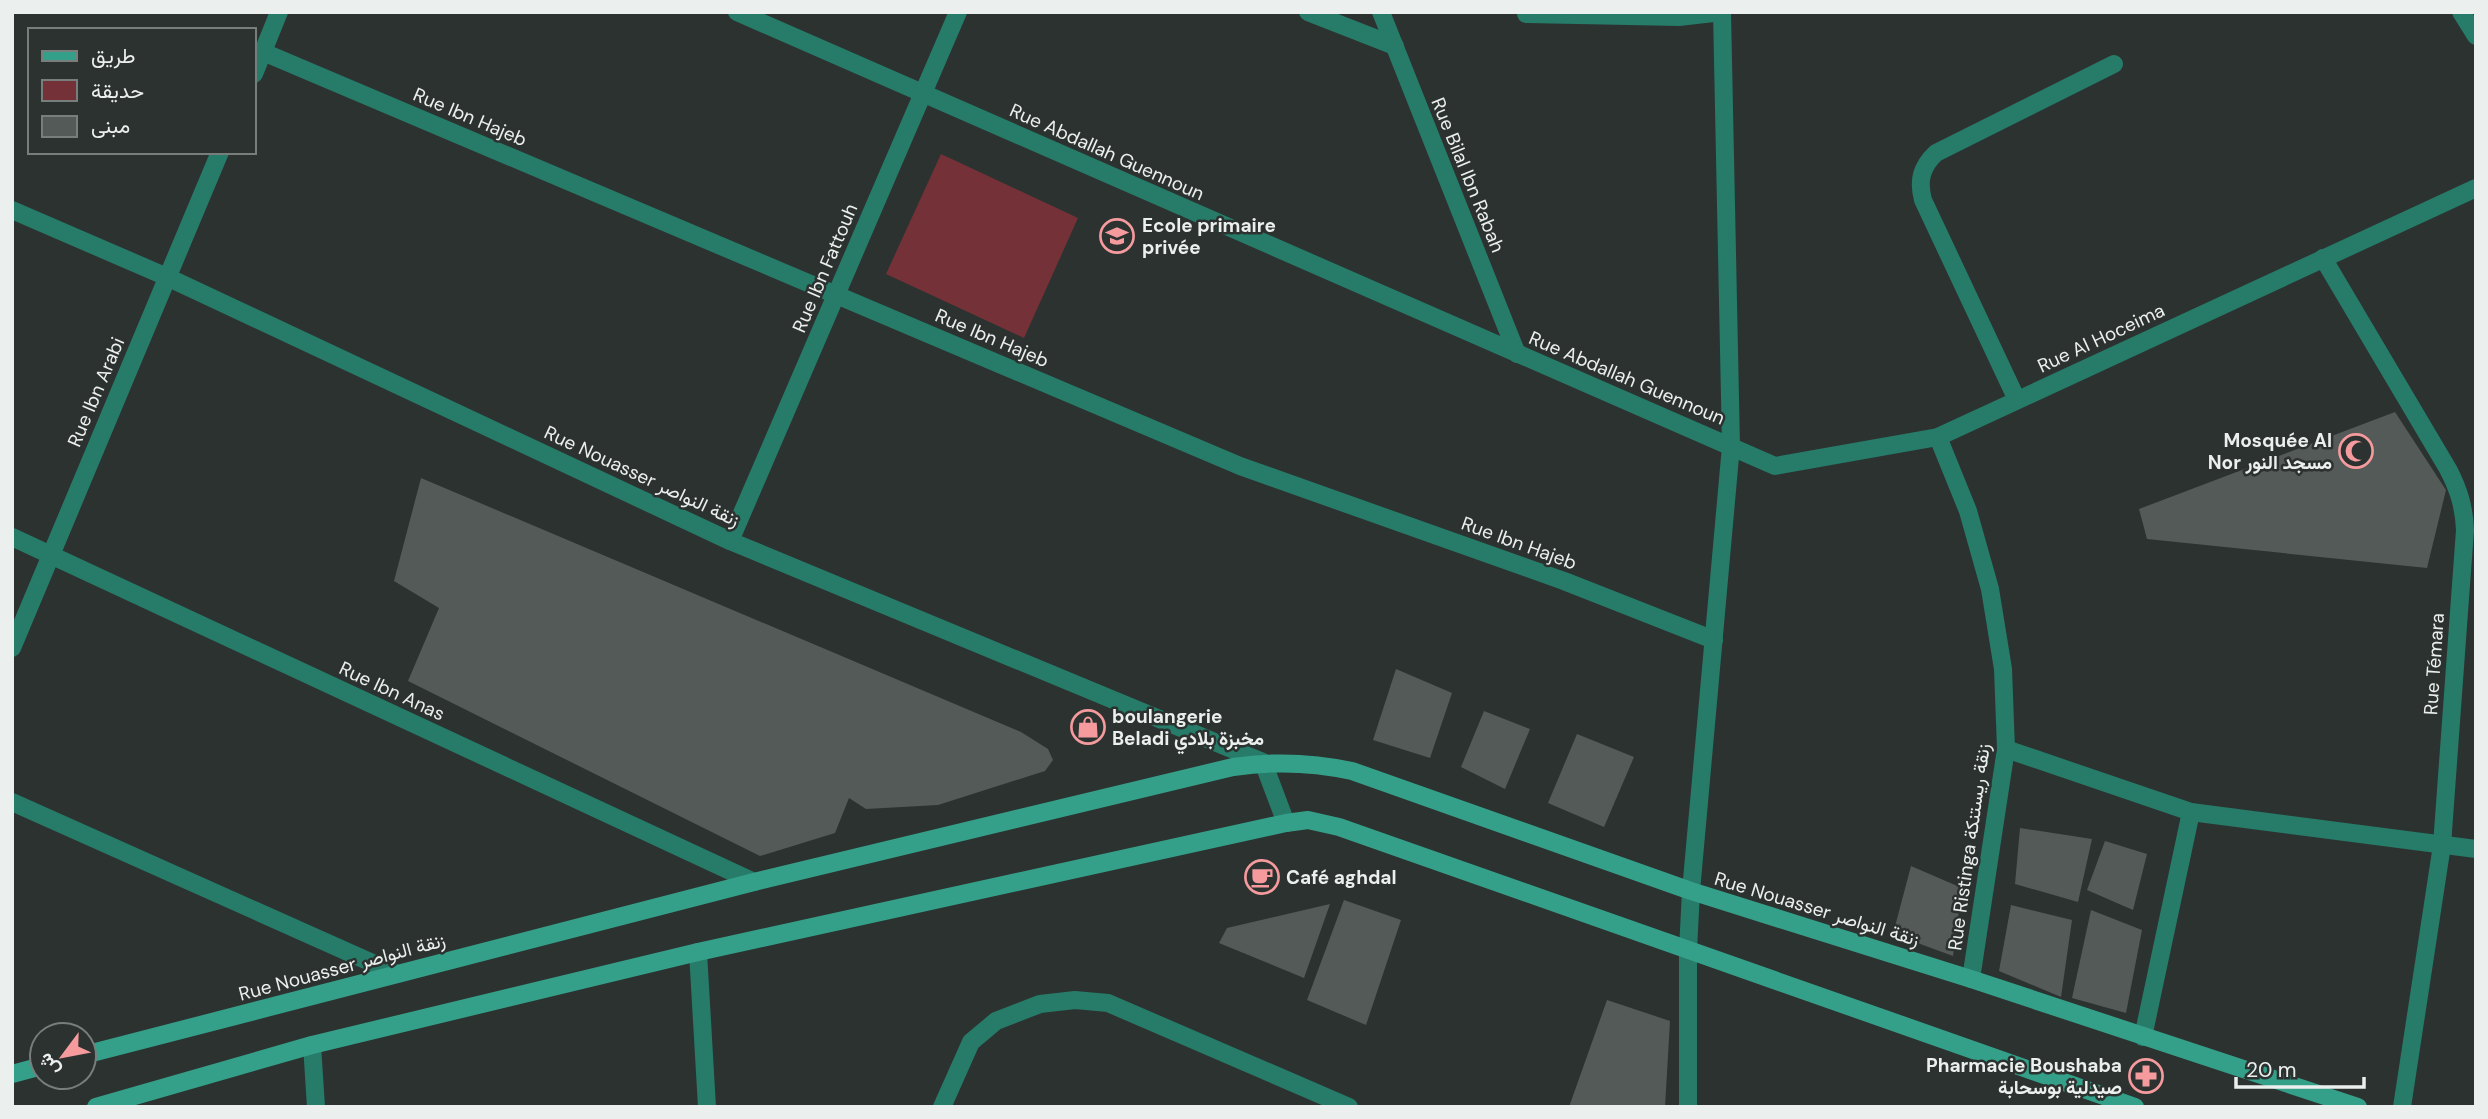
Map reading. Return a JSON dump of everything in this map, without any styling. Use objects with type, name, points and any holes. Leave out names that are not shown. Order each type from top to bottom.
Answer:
[{"type":"main road","name":"Rue Nouasser زنقة النواصر","points":[[98,1051],[754,882],[1233,767],[1263,762],[1293,762],[1352,771],[1690,891],[1971,979],[2358,1107]]},
{"type":"main road","points":[[96,1107],[313,1045],[698,952],[1308,820],[1339,827],[2134,1107]]},
{"type":"street","points":[[256,69],[279,12]]},
{"type":"street","name":"Rue Abdallah Guennoun","points":[[737,12],[1731,446]]},
{"type":"street","name":"Rue Ibn Fattouh","points":[[730,541],[958,12]]},
{"type":"street","points":[[1308,12],[1395,46]]},
{"type":"street","name":"Rue Bilal Ibn Rabah","points":[[1381,12],[1517,354]]},
{"type":"street","points":[[1526,14],[1679,17],[1722,12],[1731,446],[1690,891],[1688,1107]]},
{"type":"street","points":[[2461,12],[2476,36]]},
{"type":"street","name":"Rue Ibn Hajeb","points":[[263,51],[1240,467],[1551,577],[1714,639]]},
{"type":"street","points":[[2017,400],[1923,200],[1920,180],[1923,169],[1936,153],[2114,64]]},
{"type":"street","name":"Rue Ibn Arabi","points":[[12,648],[219,154]]},
{"type":"street","name":"Rue Al Hoceima","points":[[1731,446],[1775,466],[1938,437],[2476,188]]},
{"type":"street","name":"Rue Nouasser زنقة النواصر","points":[[12,210],[167,277],[730,541],[1263,762]]},
{"type":"street","name":"Rue Témara","points":[[2323,258],[2448,469],[2458,488],[2464,509],[2465,530],[2442,845],[2402,1107]]},
{"type":"street","name":"Rue Ristinga زنقة ريستنكة","points":[[1938,437],[1968,511],[1990,589],[2003,669],[2006,749],[1971,979]]},
{"type":"street","name":"Rue Ibn Anas","points":[[12,537],[754,882]]},
{"type":"street","points":[[2006,749],[2191,812],[2476,849]]},
{"type":"street","points":[[1263,762],[1286,823]]},
{"type":"street","points":[[12,802],[397,974]]},
{"type":"street","points":[[2143,1037],[2191,812]]},
{"type":"street","points":[[698,952],[706,1107]]},
{"type":"street","points":[[942,1107],[971,1042],[996,1021],[1040,1004],[1075,1000],[1108,1003],[1349,1107]]},
{"type":"street","points":[[313,1045],[316,1107]]},
{"type":"green space","points":[[941,154],[1078,218],[1024,338],[886,274]]},
{"type":"building","name":"Mosquée Al Nor مسجد النور","points":[[2395,412],[2446,490],[2427,568],[2147,539],[2139,509]]},
{"type":"building","points":[[421,478],[1021,732],[1048,749],[1053,760],[1045,771],[938,805],[866,809],[849,798],[835,833],[760,856],[408,681],[439,608],[394,581]]},
{"type":"building","points":[[1396,669],[1452,693],[1430,758],[1373,740]]},
{"type":"building","points":[[1484,711],[1530,729],[1505,789],[1461,767]]},
{"type":"building","points":[[1577,734],[1634,757],[1604,827],[1548,803]]},
{"type":"building","points":[[2020,828],[2092,839],[2078,902],[2015,884]]},
{"type":"building","points":[[2105,841],[2147,854],[2133,910],[2087,890]]},
{"type":"building","points":[[1911,866],[1962,888],[1953,956],[1893,934]]},
{"type":"building","points":[[1344,900],[1401,920],[1366,1025],[1307,1000]]},
{"type":"building","points":[[1330,904],[1304,978],[1219,943],[1227,928]]},
{"type":"building","points":[[2011,905],[2072,920],[2061,997],[1999,971]]},
{"type":"building","points":[[2091,910],[2142,930],[2126,1013],[2072,998]]},
{"type":"building","points":[[1607,1000],[1670,1021],[1665,1107],[1569,1107]]},
{"type":"place","name":"Ecole primaire privée","points":[[1117,236]]},
{"type":"place","name":"Mosquée Al Nor مسجد النور","points":[[2356,451]]},
{"type":"place","name":"boulangerie Beladi مخبزة بلادي","points":[[1088,727]]},
{"type":"place","name":"Café aghdal","points":[[1262,877]]},
{"type":"place","name":"Pharmacie Boushaba صيدلية بوسحابة","points":[[2146,1076]]}]
